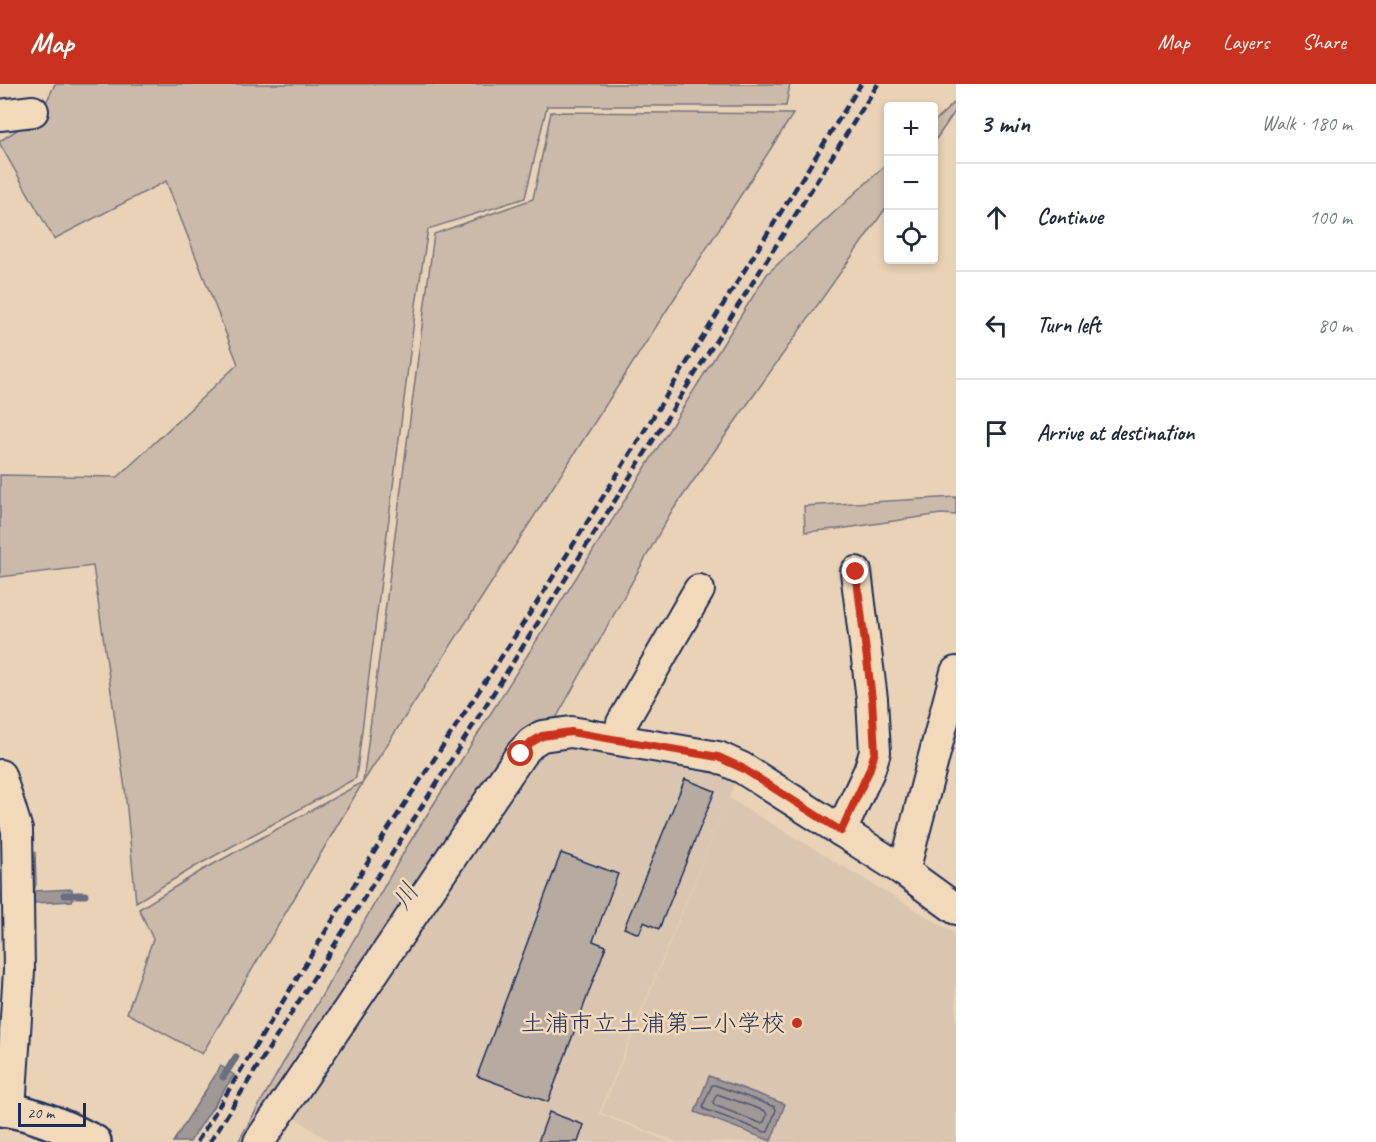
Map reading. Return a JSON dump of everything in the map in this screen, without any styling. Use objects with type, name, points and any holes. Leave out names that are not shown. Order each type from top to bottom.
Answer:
[{"type":"main road","points":[[5,1109],[70,1130],[94,1142]]},
{"type":"street","points":[[0,115],[33,111]]},
{"type":"street","points":[[841,831],[869,771],[875,752],[872,699],[856,572]]},
{"type":"street","points":[[618,740],[622,723],[699,590]]},
{"type":"street","points":[[904,871],[956,672]]},
{"type":"street","points":[[259,1142],[514,764],[532,742],[542,736],[571,732],[718,757],[742,768],[904,871],[956,909]]},
{"type":"street","points":[[0,775],[17,830],[19,971],[5,1109]]},
{"type":"shaded area","points":[[55,84],[790,84],[786,106],[547,106],[525,198],[428,229],[416,305],[356,778],[136,902],[125,789],[93,566],[0,577],[0,475],[118,477],[238,364],[166,181],[54,239],[0,141],[40,115]]},
{"type":"shaded area","points":[[956,101],[956,110],[938,136],[938,118]]},
{"type":"shaded area","points":[[551,112],[793,114],[363,782],[434,234],[533,199]]},
{"type":"shaded area","points":[[884,167],[884,211],[670,514],[554,722],[512,747],[243,1142],[238,1142],[408,845],[767,274]]},
{"type":"shaded area","points":[[956,497],[956,515],[941,514],[805,532],[804,506]]},
{"type":"shaded area","points":[[568,744],[698,763],[736,780],[729,798],[956,934],[956,1142],[677,1142],[601,1113],[728,799],[599,1114],[671,1142],[330,1142],[290,1114],[537,749]]},
{"type":"shaded area","points":[[363,782],[202,1054],[127,1013],[153,939],[139,909],[201,871]]},
{"type":"water","points":[[35,852],[36,884],[34,891],[72,889],[72,901],[35,903],[21,885],[21,853]]},
{"type":"water","points":[[221,1066],[234,1075],[190,1142],[173,1142]]},
{"type":"water","points":[[709,1076],[785,1104],[771,1141],[695,1112]]},
{"type":"building","points":[[685,779],[715,791],[659,929],[644,922],[639,934],[624,928]]},
{"type":"building","points":[[561,853],[618,874],[593,941],[606,946],[548,1102],[477,1076]]},
{"type":"building","points":[[549,1112],[584,1125],[578,1142],[538,1142]]},
{"type":"waterway","name":"川","points":[[64,895],[85,895]]},
{"type":"waterway","points":[[223,1077],[236,1057]]},
{"type":"railway","points":[[197,1142],[387,831],[538,601],[861,84]]},
{"type":"railway","points":[[210,1142],[878,84]]},
{"type":"place","name":"土浦市立土浦第二小学校","points":[[797,1023]]},
{"type":"route","points":[[521,754],[532,742],[542,736],[571,732],[718,757],[742,768],[841,831],[869,771],[875,752],[872,699],[856,572]]}]
